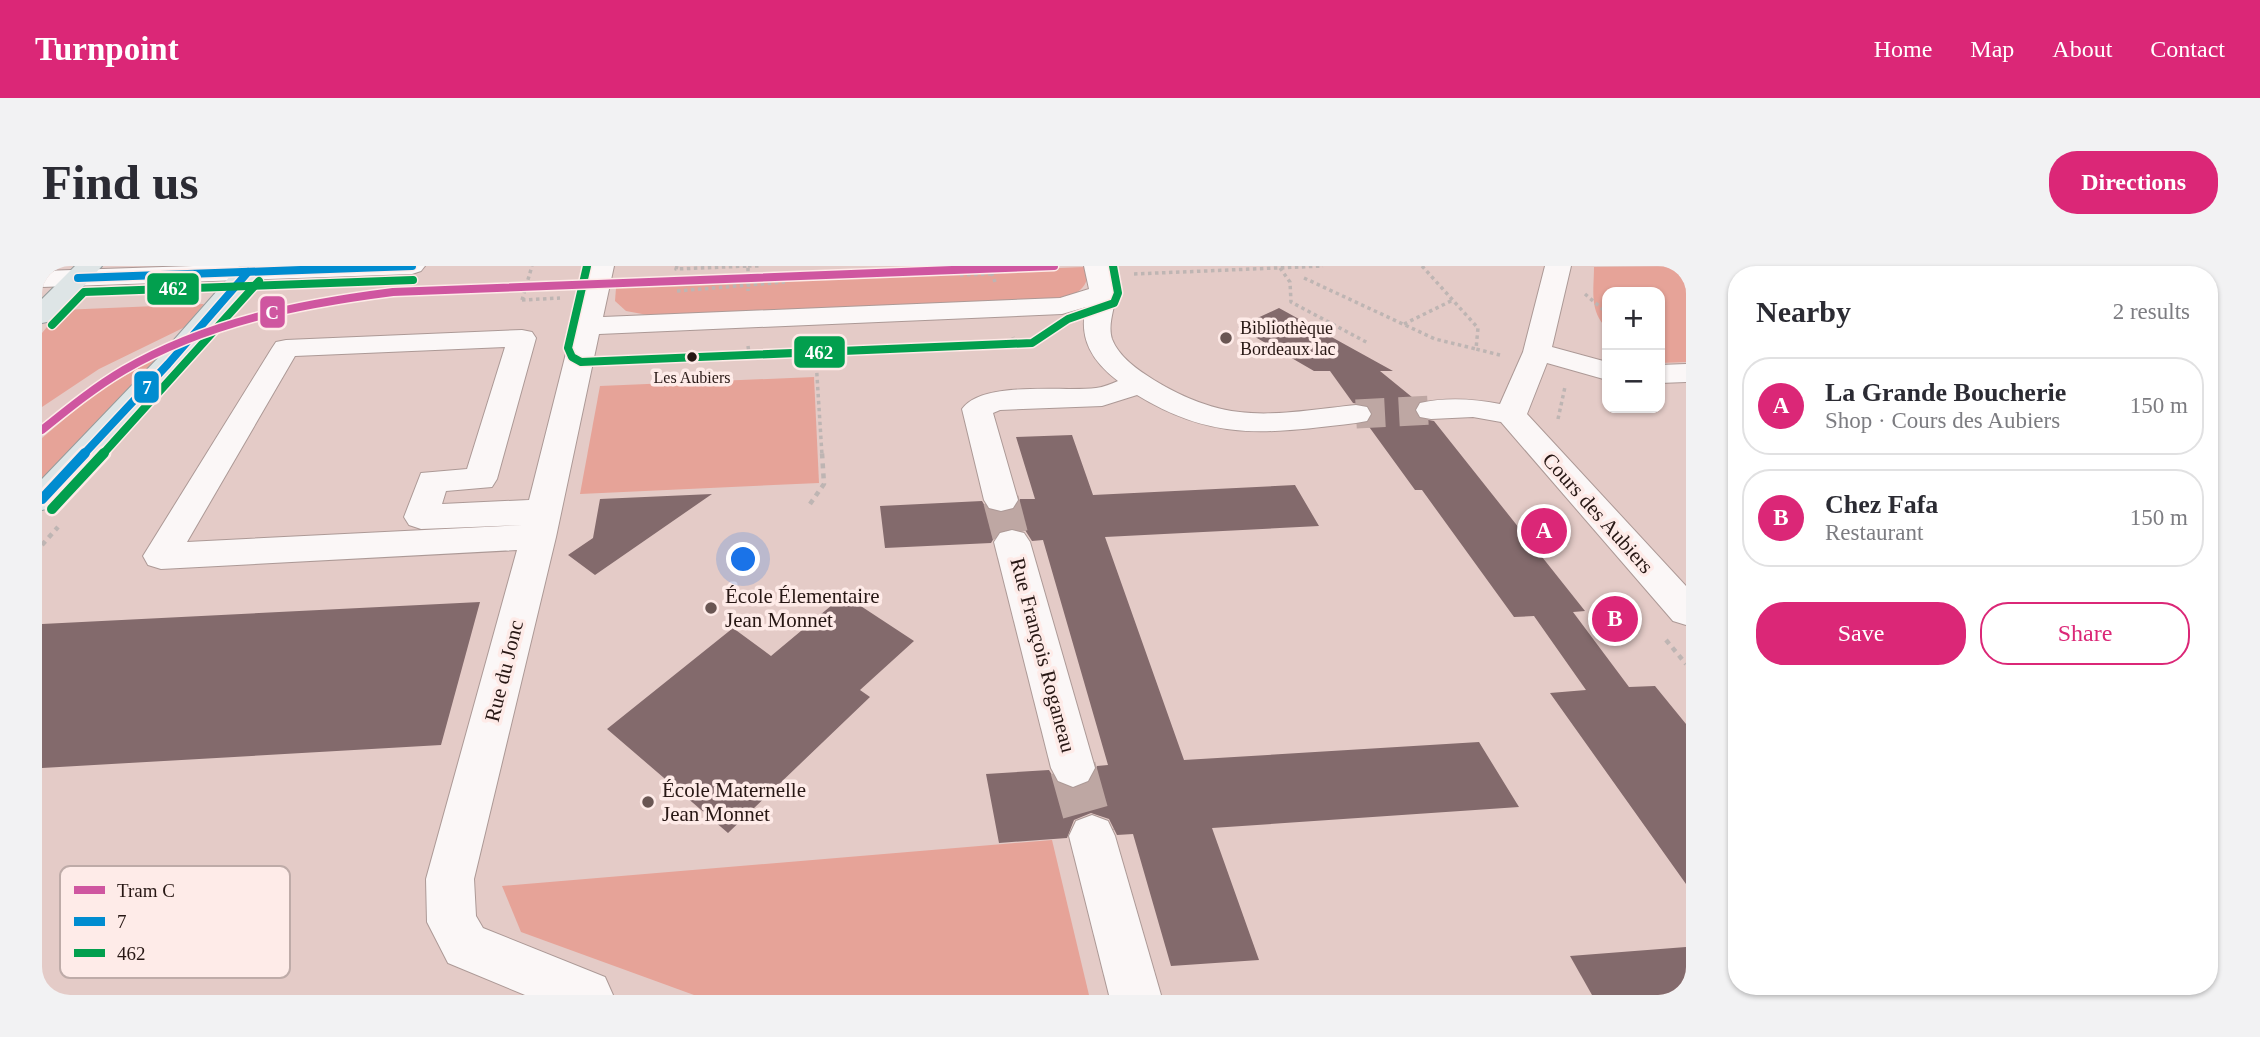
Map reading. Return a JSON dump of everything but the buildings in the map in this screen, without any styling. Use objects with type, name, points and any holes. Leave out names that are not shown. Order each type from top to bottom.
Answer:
[{"type":"main road","points":[[42,499],[168,365],[250,269]]},
{"type":"main road","points":[[42,315],[83,272]]},
{"type":"street","points":[[42,279],[83,272],[412,266]]},
{"type":"street","name":"Rue du Jonc","points":[[587,995],[467,946],[452,922],[450,879],[541,524],[601,266]]},
{"type":"street","points":[[1431,410],[1473,408],[1511,415],[1534,358],[1558,266]]},
{"type":"street","points":[[584,337],[748,330],[1030,329],[1101,278]]},
{"type":"street","points":[[1101,278],[1098,338],[1109,361],[1139,384],[1198,413],[1236,422],[1279,423],[1356,414]]},
{"type":"street","points":[[522,338],[480,478],[433,481],[421,517],[541,524],[161,556],[286,348],[522,338]]},
{"type":"street","points":[[1534,358],[1602,370]]},
{"type":"street","points":[[1665,374],[1686,373]]},
{"type":"street","points":[[1001,500],[977,409],[993,401],[1101,397],[1139,384]]},
{"type":"street","name":"Cours des Aubiers","points":[[1511,415],[1686,611]]},
{"type":"street","name":"Rue François Roganeau","points":[[1012,542],[1073,768]]},
{"type":"street","points":[[1092,836],[1135,995]]},
{"type":"path","points":[[522,299],[532,266]]},
{"type":"path","points":[[677,266],[676,269],[761,266]]},
{"type":"path","points":[[748,266],[749,353],[1015,344]]},
{"type":"path","points":[[1101,278],[1323,266]]},
{"type":"path","points":[[1422,266],[1478,328],[1476,349]]},
{"type":"path","points":[[1280,268],[1290,282],[1291,302],[1368,343]]},
{"type":"path","points":[[960,275],[992,274]]},
{"type":"path","points":[[1304,278],[1435,339],[1534,358]]},
{"type":"path","points":[[1584,293],[1602,309]]},
{"type":"path","points":[[1404,324],[1452,300]]},
{"type":"path","points":[[791,352],[817,359],[824,484],[810,504]]},
{"type":"shaded area","points":[[1686,266],[1686,362],[1665,363],[1665,287],[1602,287],[1602,323],[1594,300],[1594,267]]},
{"type":"shaded area","points":[[1084,267],[1088,276],[1083,287],[1069,296],[1052,300],[653,316],[626,311],[615,301],[616,288],[623,286]]},
{"type":"shaded area","points":[[204,304],[185,327],[99,369],[42,407],[42,333],[61,310]]},
{"type":"shaded area","points":[[164,353],[42,480],[42,438],[95,393]]},
{"type":"shaded area","points":[[814,377],[819,483],[580,494],[600,386]]},
{"type":"shaded area","points":[[1052,840],[1089,995],[694,995],[521,932],[502,886]]},
{"type":"tunnel","points":[[1356,414],[1431,410]]},
{"type":"tunnel","points":[[1001,500],[1012,542]]},
{"type":"tunnel","points":[[1073,768],[1092,836]]},
{"type":"tram line","name":"C","points":[[42,430],[82,398],[123,371],[164,349],[249,317],[342,298],[393,292],[1054,266]]},
{"type":"transit line","name":"7","points":[[78,278],[412,266]]},
{"type":"transit line","name":"462","points":[[587,266],[568,348],[572,357],[581,362],[1032,343],[1068,319],[1114,303],[1118,293],[1113,266]]},
{"type":"transit line","name":"7","points":[[42,499],[168,364],[248,272]]},
{"type":"transit line","name":"462","points":[[52,325],[84,292],[413,280]]},
{"type":"transit line","name":"462","points":[[52,509],[178,374],[259,281]]},
{"type":"place","name":"Bibliothèque Bordeaux lac","points":[[1226,338]]},
{"type":"place","name":"Les Aubiers","points":[[692,357]]},
{"type":"place","name":"La Grande Boucherie","points":[[1544,531]]},
{"type":"place","name":"École Élementaire Jean Monnet","points":[[711,608]]},
{"type":"place","name":"Chez Fafa","points":[[1615,619]]},
{"type":"place","name":"École Maternelle Jean Monnet","points":[[648,802]]}]
